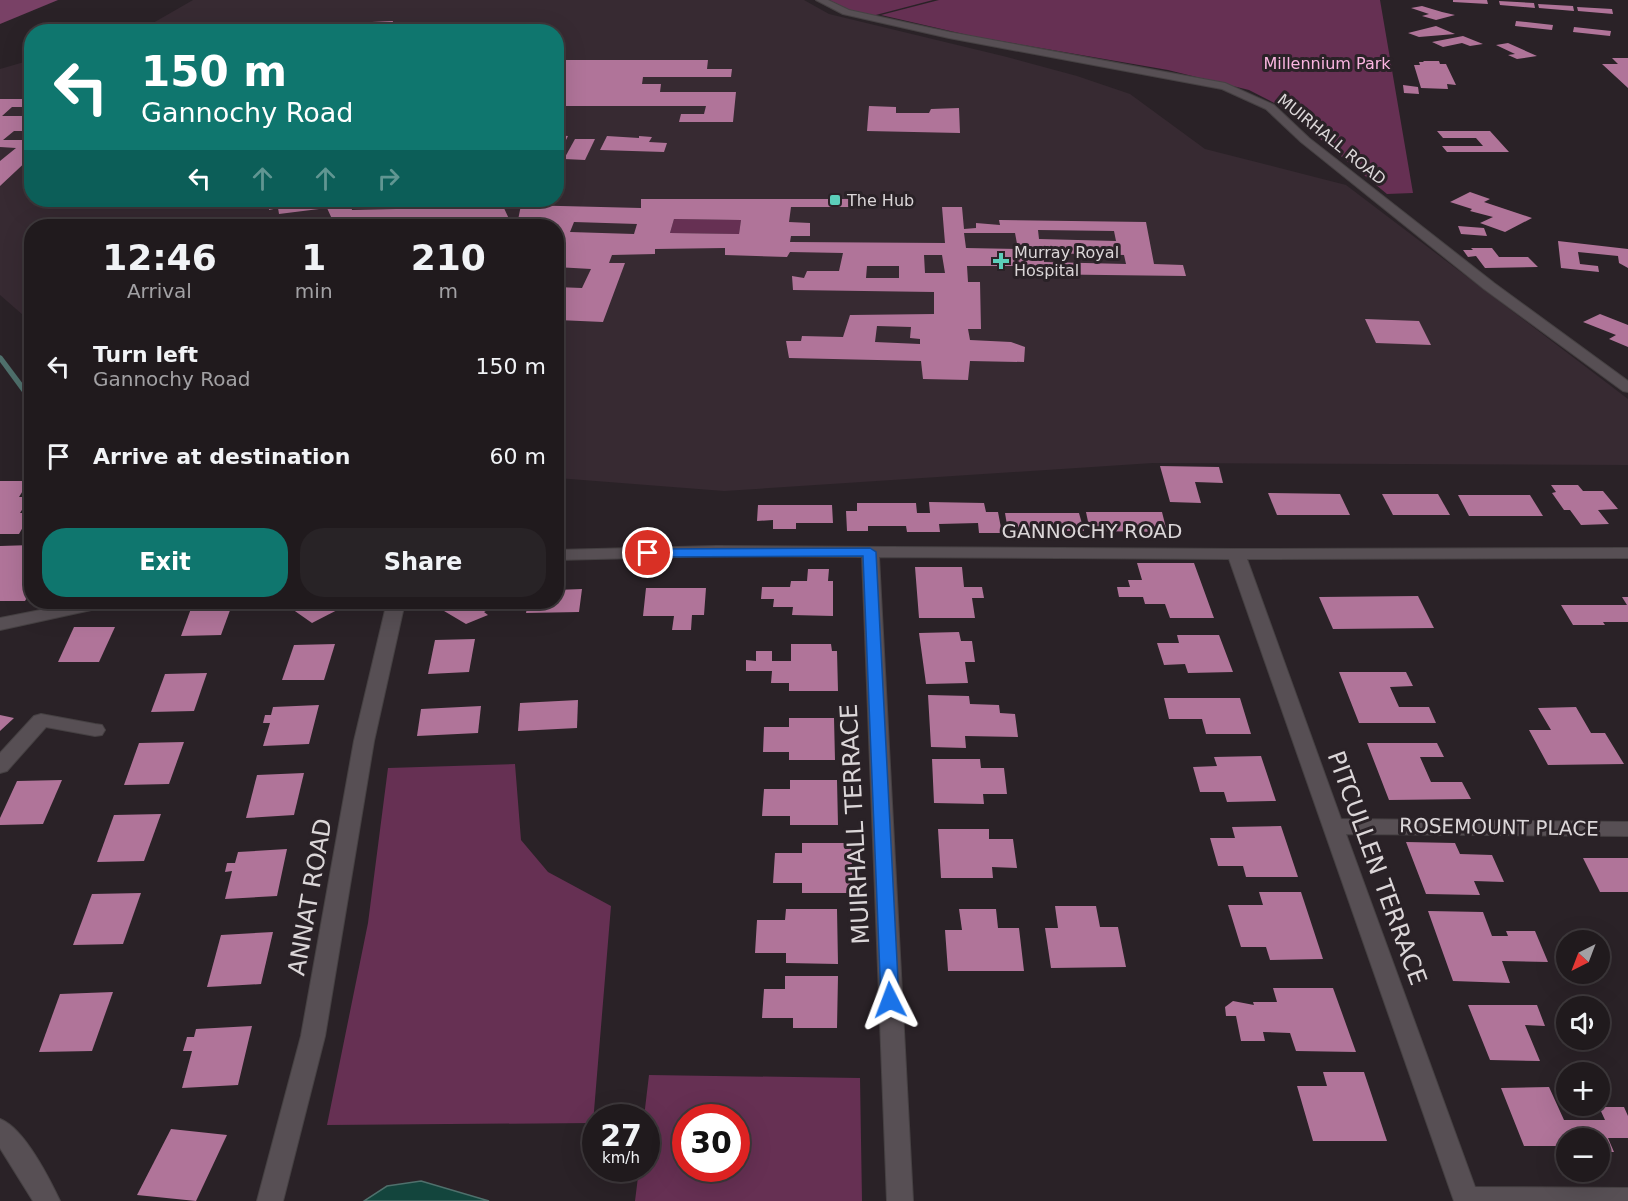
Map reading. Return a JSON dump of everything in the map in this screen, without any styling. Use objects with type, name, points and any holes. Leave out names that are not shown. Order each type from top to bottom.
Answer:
[{"type":"street","name":"MUIRHALL ROAD","points":[[821,0],[846,12],[949,35],[1225,86],[1250,96],[1270,108],[1305,140],[1489,286],[1622,378],[1628,388]]},
{"type":"street","name":"GANNOCHY ROAD","points":[[564,555],[717,551],[1236,554],[1628,553]]},
{"type":"street","name":"MUIRHALL TERRACE","points":[[870,552],[900,1201]]},
{"type":"street","name":"PITCULLEN TERRACE","points":[[1236,554],[1466,1200]]},
{"type":"street","points":[[0,624],[72,609]]},
{"type":"street","name":"ANNAT ROAD","points":[[270,1201],[313,1036],[364,741],[394,609]]},
{"type":"street","points":[[0,766],[41,720],[95,730]]},
{"type":"street","name":"ROSEMOUNT PLACE","points":[[1334,826],[1628,829]]},
{"type":"street","points":[[0,1130],[13,1144],[46,1201]]},
{"type":"street","points":[[1466,1200],[1628,1200]]},
{"type":"shaded area","points":[[0,0],[58,0],[0,24]]},
{"type":"shaded area","name":"Murray Royal Hospital","points":[[193,0],[804,0],[829,14],[1077,76],[1130,94],[1205,149],[1346,185],[1628,399],[1628,465],[1153,463],[724,491],[564,479],[564,219],[24,219],[24,316],[0,295],[0,69],[24,62],[24,207],[564,207],[564,24],[149,24]]},
{"type":"shaded area","points":[[421,1181],[489,1201],[364,1201],[387,1186]]},
{"type":"green space","points":[[821,0],[933,0],[872,16],[846,12]]},
{"type":"green space","name":"Millennium Park","points":[[939,0],[1380,0],[1413,193],[1387,194],[1280,106],[1249,90],[1168,70],[972,36],[881,15]]},
{"type":"green space","points":[[674,219],[741,220],[739,234],[670,233]]},
{"type":"green space","points":[[515,764],[521,840],[548,872],[611,906],[595,1104],[582,1104],[582,1123],[327,1125],[368,923],[388,768]]},
{"type":"green space","points":[[649,1075],[860,1078],[862,1201],[635,1201],[637,1182],[660,1182],[660,1104],[646,1104]]},
{"type":"building","points":[[1453,0],[1487,0],[1488,4],[1453,2]]},
{"type":"building","points":[[1499,1],[1534,3],[1535,8],[1500,5]]},
{"type":"building","points":[[1538,4],[1573,6],[1574,11],[1539,8]]},
{"type":"building","points":[[1422,6],[1455,15],[1436,20],[1422,16],[1429,14],[1411,8]]},
{"type":"building","points":[[1577,7],[1612,9],[1613,14],[1578,11]]},
{"type":"building","points":[[393,21],[392,24],[371,24],[372,22]]},
{"type":"building","points":[[1516,21],[1553,25],[1552,30],[1515,26]]},
{"type":"building","points":[[1436,26],[1455,34],[1419,37],[1408,33]]},
{"type":"building","points":[[1574,27],[1611,31],[1610,36],[1573,32]]},
{"type":"building","points":[[1463,36],[1483,44],[1470,46],[1462,43],[1443,47],[1432,42]]},
{"type":"building","points":[[1508,43],[1537,56],[1517,59],[1508,55],[1515,54],[1496,45]]},
{"type":"building","points":[[1612,58],[1628,58],[1628,88],[1602,64],[1618,64]]},
{"type":"building","points":[[564,60],[708,60],[707,69],[732,69],[731,77],[643,77],[642,84],[661,84],[660,92],[736,92],[733,122],[679,122],[681,114],[704,114],[706,106],[564,106]]},
{"type":"building","points":[[1439,61],[1440,64],[1446,64],[1456,85],[1447,84],[1448,89],[1421,88],[1414,65],[1420,65],[1419,62]]},
{"type":"building","points":[[1403,85],[1418,87],[1419,94],[1404,93]]},
{"type":"building","points":[[0,99],[24,99],[24,107],[12,107],[2,116],[24,116],[24,131],[14,131],[3,140],[24,140],[24,164],[0,186],[0,161],[16,148],[0,147]]},
{"type":"building","points":[[869,106],[896,107],[896,113],[929,113],[931,109],[959,108],[960,133],[867,131]]},
{"type":"building","points":[[1437,131],[1490,131],[1509,152],[1447,152],[1442,146],[1483,146],[1476,138],[1443,138]]},
{"type":"building","points":[[607,136],[652,137],[649,142],[667,143],[664,152],[600,150]]},
{"type":"building","points":[[575,139],[595,139],[585,160],[564,159]]},
{"type":"building","points":[[1470,192],[1490,199],[1484,202],[1532,218],[1505,232],[1480,223],[1493,217],[1470,211],[1472,209],[1450,202]]},
{"type":"building","name":"Murray Royal Hospital","points":[[641,199],[851,199],[850,207],[791,207],[789,222],[810,223],[810,236],[791,236],[790,242],[945,243],[942,207],[962,207],[964,229],[976,228],[976,223],[1000,225],[999,220],[1146,222],[1154,264],[1183,265],[1186,276],[1024,274],[1019,266],[967,266],[968,282],[980,282],[981,329],[968,329],[970,340],[1011,342],[1025,347],[1024,362],[970,361],[968,380],[923,379],[921,361],[789,358],[786,341],[801,341],[802,336],[843,337],[850,315],[934,314],[934,292],[793,290],[792,276],[804,278],[807,271],[839,271],[843,253],[790,252],[787,257],[725,255],[725,248],[655,249],[655,254],[612,255],[609,263],[625,263],[603,322],[564,320],[564,287],[582,288],[591,269],[564,267],[564,219],[518,219],[521,207],[641,208]],"holes":[[[674,219],[741,220],[739,234],[670,233]],[[574,222],[637,224],[634,234],[570,232]],[[1038,230],[1114,231],[1116,241],[1039,239]],[[964,233],[1015,233],[1018,249],[966,248]],[[1043,253],[1124,255],[1126,264],[1044,262]],[[924,255],[942,255],[945,273],[925,273]],[[867,266],[899,266],[899,278],[866,278]],[[877,326],[911,327],[910,338],[920,339],[920,344],[875,342]]]},
{"type":"building","points":[[269,207],[351,207],[352,210],[396,209],[396,207],[503,207],[509,219],[389,219],[388,217],[332,219],[327,208],[279,214],[278,208],[269,210]]},
{"type":"building","points":[[1458,226],[1484,228],[1487,236],[1461,234]]},
{"type":"building","points":[[1558,241],[1628,249],[1628,268],[1619,263],[1618,256],[1578,252],[1580,264],[1598,266],[1599,272],[1561,268]]},
{"type":"building","points":[[1471,248],[1492,248],[1499,257],[1528,257],[1538,267],[1485,268],[1476,256],[1468,257],[1463,250],[1473,250]]},
{"type":"building","points":[[1600,314],[1628,325],[1628,347],[1609,339],[1616,335],[1583,322]]},
{"type":"building","points":[[1365,319],[1419,321],[1431,345],[1376,343]]},
{"type":"building","points":[[1160,466],[1219,467],[1223,483],[1195,482],[1201,503],[1170,502]]},
{"type":"building","points":[[0,481],[24,481],[24,489],[19,497],[24,497],[24,507],[20,513],[24,513],[24,525],[19,534],[0,534]]},
{"type":"building","points":[[1551,485],[1578,485],[1583,491],[1603,491],[1618,509],[1598,510],[1609,524],[1581,525],[1570,510],[1564,510],[1552,493],[1556,492]]},
{"type":"building","points":[[1268,493],[1340,494],[1350,515],[1277,515]]},
{"type":"building","points":[[1382,494],[1438,494],[1450,515],[1393,515]]},
{"type":"building","points":[[1458,495],[1530,495],[1543,516],[1469,516]]},
{"type":"building","points":[[929,502],[984,503],[986,512],[998,512],[1002,533],[979,533],[978,523],[939,524],[940,532],[907,532],[906,526],[868,526],[868,531],[847,531],[846,511],[857,511],[857,503],[916,503],[917,513],[930,513]]},
{"type":"building","points":[[758,505],[832,505],[833,523],[796,523],[796,529],[773,529],[773,520],[757,521]]},
{"type":"building","points":[[1086,512],[1162,512],[1167,532],[1090,531]]},
{"type":"building","points":[[1005,513],[1079,513],[1084,531],[1008,531]]},
{"type":"building","points":[[24,545],[24,601],[0,601],[0,546]]},
{"type":"building","points":[[1137,563],[1194,563],[1214,618],[1170,618],[1165,604],[1145,604],[1143,597],[1119,597],[1117,587],[1130,587],[1128,580],[1142,580]]},
{"type":"building","points":[[915,567],[962,567],[964,587],[982,587],[984,598],[972,598],[975,618],[919,618]]},
{"type":"building","points":[[808,569],[829,569],[828,581],[833,581],[833,616],[792,615],[793,607],[773,607],[774,599],[761,599],[762,587],[790,587],[791,581],[807,581]]},
{"type":"building","points":[[646,588],[706,588],[704,615],[692,615],[691,630],[672,630],[674,616],[643,616]]},
{"type":"building","points":[[582,589],[579,612],[526,613],[527,609],[564,609],[564,590]]},
{"type":"building","points":[[1418,596],[1434,628],[1333,629],[1319,597]]},
{"type":"building","points":[[1622,597],[1628,597],[1628,622],[1573,625],[1561,605],[1627,605]]},
{"type":"building","points":[[191,609],[230,609],[221,635],[181,636]]},
{"type":"building","points":[[292,609],[339,609],[312,623]]},
{"type":"building","points":[[441,609],[489,609],[484,612],[488,615],[466,624]]},
{"type":"building","points":[[74,627],[115,627],[99,662],[58,662]]},
{"type":"building","points":[[959,632],[961,641],[972,641],[975,662],[965,662],[968,683],[926,684],[919,633]]},
{"type":"building","points":[[1177,635],[1219,635],[1233,672],[1188,673],[1185,664],[1164,665],[1157,643],[1179,643]]},
{"type":"building","points":[[475,639],[469,672],[428,674],[435,640]]},
{"type":"building","points":[[335,644],[324,680],[282,680],[294,645]]},
{"type":"building","points":[[791,644],[831,644],[832,651],[837,651],[838,691],[789,691],[789,683],[771,683],[772,671],[746,671],[746,660],[756,661],[756,651],[772,651],[772,661],[791,661]]},
{"type":"building","points":[[1339,672],[1406,672],[1413,686],[1390,687],[1399,707],[1429,707],[1436,723],[1359,723]]},
{"type":"building","points":[[207,673],[194,711],[151,712],[165,674]]},
{"type":"building","points":[[928,695],[969,696],[970,704],[999,705],[1000,713],[1015,714],[1018,737],[965,736],[966,748],[931,747]]},
{"type":"building","points":[[1164,698],[1240,698],[1251,734],[1206,734],[1202,719],[1169,719]]},
{"type":"building","points":[[578,700],[577,728],[518,731],[520,703]]},
{"type":"building","points":[[319,705],[309,744],[263,746],[270,723],[263,723],[265,715],[271,715],[273,707]]},
{"type":"building","points":[[481,706],[478,733],[417,736],[421,709]]},
{"type":"building","points":[[1576,707],[1591,733],[1605,733],[1624,764],[1548,765],[1529,730],[1551,730],[1538,708]]},
{"type":"building","points":[[0,715],[14,718],[0,731]]},
{"type":"building","points":[[789,718],[834,718],[835,760],[789,760],[789,752],[763,752],[764,727],[789,727]]},
{"type":"building","points":[[184,742],[169,784],[124,785],[139,743]]},
{"type":"building","points":[[1367,743],[1437,743],[1444,757],[1420,757],[1431,782],[1462,782],[1471,799],[1389,800]]},
{"type":"building","points":[[1261,756],[1276,801],[1227,802],[1224,792],[1200,792],[1193,767],[1217,766],[1214,757]]},
{"type":"building","points":[[932,759],[980,759],[981,768],[1004,768],[1007,794],[983,794],[984,804],[934,803]]},
{"type":"building","points":[[304,773],[294,815],[246,818],[257,775]]},
{"type":"building","points":[[62,780],[43,824],[0,825],[0,818],[17,781]]},
{"type":"building","points":[[790,780],[837,780],[838,825],[790,825],[790,816],[762,816],[764,789],[790,789]]},
{"type":"building","points":[[161,814],[144,861],[97,862],[114,815]]},
{"type":"building","points":[[1281,826],[1298,877],[1246,877],[1243,866],[1218,866],[1210,838],[1235,838],[1232,827]]},
{"type":"building","points":[[938,829],[989,829],[989,839],[1013,839],[1017,868],[992,867],[993,878],[941,878]]},
{"type":"building","points":[[1406,842],[1455,843],[1460,854],[1492,855],[1504,882],[1474,881],[1480,895],[1426,894]]},
{"type":"building","points":[[802,843],[851,843],[853,893],[802,893],[802,883],[773,883],[775,853],[802,853]]},
{"type":"building","points":[[287,849],[277,896],[225,899],[232,871],[225,872],[227,863],[235,863],[238,852]]},
{"type":"building","points":[[1583,858],[1628,858],[1628,892],[1600,892]]},
{"type":"building","points":[[1259,892],[1301,892],[1323,959],[1270,960],[1266,947],[1241,947],[1228,905],[1263,905]]},
{"type":"building","points":[[141,893],[123,944],[73,945],[92,894]]},
{"type":"building","points":[[1055,906],[1096,906],[1100,927],[1118,927],[1126,967],[1051,968],[1045,928],[1058,928]]},
{"type":"building","points":[[786,909],[837,909],[838,964],[786,963],[786,953],[755,953],[757,920],[785,920]]},
{"type":"building","points":[[959,909],[996,909],[998,928],[1019,928],[1024,971],[948,971],[945,930],[962,930]]},
{"type":"building","points":[[1428,911],[1483,912],[1492,936],[1508,936],[1506,931],[1535,931],[1548,962],[1502,961],[1510,983],[1453,981]]},
{"type":"building","points":[[273,932],[261,984],[207,987],[221,935]]},
{"type":"building","points":[[785,976],[838,976],[837,1028],[793,1028],[793,1018],[762,1018],[764,989],[785,989]]},
{"type":"building","points":[[1273,988],[1333,988],[1356,1052],[1296,1051],[1290,1033],[1263,1032],[1265,1041],[1241,1041],[1236,1016],[1226,1016],[1225,1007],[1233,1001],[1254,1005],[1253,1002],[1277,1002]]},
{"type":"building","points":[[113,992],[92,1051],[39,1052],[60,994]]},
{"type":"building","points":[[1468,1005],[1537,1005],[1545,1026],[1525,1025],[1540,1061],[1490,1060]]},
{"type":"building","points":[[252,1026],[238,1085],[182,1088],[192,1051],[183,1051],[187,1037],[194,1037],[196,1029]]},
{"type":"building","points":[[1323,1072],[1364,1072],[1387,1141],[1313,1141],[1297,1086],[1327,1086]]},
{"type":"building","points":[[1549,1087],[1556,1102],[1556,1116],[1562,1116],[1564,1120],[1605,1120],[1603,1116],[1610,1116],[1610,1107],[1624,1107],[1628,1116],[1628,1138],[1610,1138],[1610,1128],[1556,1128],[1556,1146],[1524,1146],[1501,1088]]},
{"type":"building","points":[[171,1129],[227,1135],[196,1201],[137,1195]]},
{"type":"waterway","points":[[0,357],[24,391]]},
{"type":"place","name":"The Hub","points":[[835,200]]},
{"type":"place","name":"Murray Royal Hospital","points":[[1001,261]]},
{"type":"route","points":[[648,553],[870,552],[890,1000]]}]
